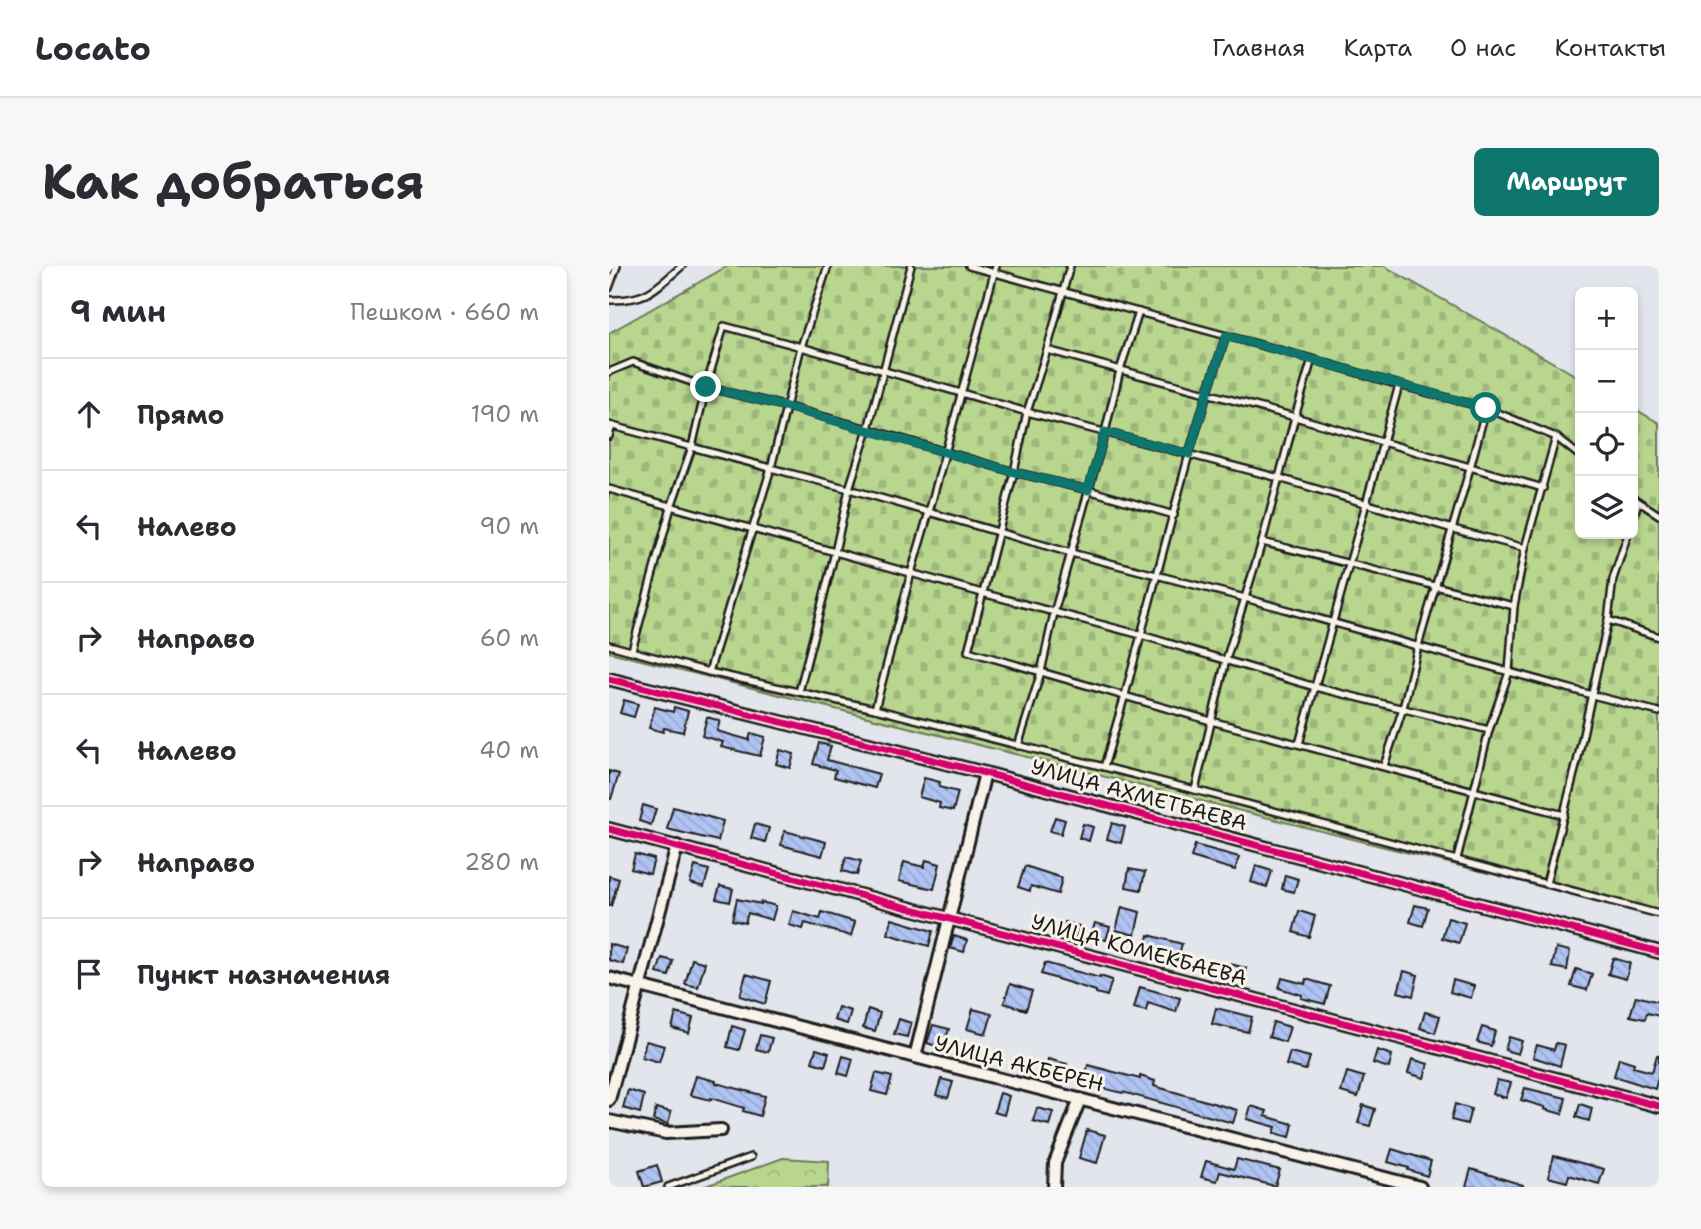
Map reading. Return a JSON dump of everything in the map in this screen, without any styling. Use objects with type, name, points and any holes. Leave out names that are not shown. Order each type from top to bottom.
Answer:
[{"type":"street","name":"УЛИЦА АХМЕТБАЕВА","points":[[609,679],[985,773],[1659,953]]},
{"type":"street","points":[[915,1057],[985,773]]},
{"type":"street","name":"УЛИЦА КОМЕКБАЕВА","points":[[609,829],[1659,1106]]},
{"type":"street","points":[[609,1100],[677,846]]},
{"type":"street","name":"УЛИЦА АКБЕРЕН","points":[[609,978],[1420,1187]]},
{"type":"street","points":[[1054,1187],[1055,1163],[1080,1099]]},
{"type":"street","points":[[609,1121],[666,1133],[721,1130]]},
{"type":"lane","points":[[609,288],[617,266]]},
{"type":"lane","points":[[609,300],[639,298],[652,292],[682,266]]},
{"type":"lane","points":[[709,672],[771,468],[801,346],[828,266]]},
{"type":"lane","points":[[799,692],[849,489],[868,429],[911,266]]},
{"type":"lane","points":[[969,266],[995,269],[1063,292],[1486,408],[1556,436],[1575,452]]},
{"type":"lane","points":[[1070,266],[1027,412],[968,651],[1211,721],[1564,815]]},
{"type":"lane","points":[[875,709],[995,269]]},
{"type":"lane","points":[[1018,746],[1041,672],[1054,613],[1120,370],[1139,312]]},
{"type":"lane","points":[[632,650],[671,507],[692,447],[724,326],[1525,548]]},
{"type":"lane","points":[[1104,767],[1189,454],[1226,336]]},
{"type":"lane","points":[[1047,350],[1543,488]]},
{"type":"lane","points":[[1195,790],[1226,660],[1262,542],[1312,359]]},
{"type":"lane","points":[[609,372],[633,362],[706,387],[868,429],[1174,515]]},
{"type":"lane","points":[[1299,744],[1399,385]]},
{"type":"lane","points":[[1384,766],[1403,708],[1486,408]]},
{"type":"lane","points":[[609,436],[610,425],[1659,712]]},
{"type":"lane","points":[[1457,859],[1489,730],[1509,672],[1514,606],[1525,548],[1556,436]]},
{"type":"lane","points":[[609,489],[1141,635],[1315,687],[1489,730]]},
{"type":"lane","points":[[1638,505],[1639,502],[1659,515]]},
{"type":"lane","points":[[1546,884],[1592,695],[1608,620],[1613,579],[1626,539]]},
{"type":"lane","points":[[1262,542],[1514,606]]},
{"type":"lane","points":[[1608,620],[1659,637]]},
{"type":"lane","points":[[609,645],[709,672],[875,709],[1195,790],[1659,914]]},
{"type":"lane","points":[[668,1187],[751,1157]]},
{"type":"green space","points":[[728,266],[1384,266],[1575,375],[1575,539],[1638,539],[1638,411],[1659,423],[1659,916],[609,652],[609,333]]},
{"type":"green space","points":[[783,1158],[829,1161],[828,1187],[703,1187]]},
{"type":"building","points":[[624,700],[638,704],[634,717],[620,713]]},
{"type":"building","points":[[655,707],[673,712],[674,707],[688,711],[683,732],[664,728],[663,732],[649,728]]},
{"type":"building","points":[[707,717],[720,721],[717,731],[749,740],[751,733],[765,737],[760,756],[721,747],[723,742],[702,736]]},
{"type":"building","points":[[819,743],[831,746],[827,760],[879,774],[875,788],[834,777],[836,770],[813,764]]},
{"type":"building","points":[[780,750],[794,754],[790,768],[776,764]]},
{"type":"building","points":[[609,771],[619,774],[611,799],[609,799]]},
{"type":"building","points":[[924,778],[940,782],[939,787],[958,792],[953,811],[939,808],[940,803],[919,797]]},
{"type":"building","points":[[643,805],[656,809],[651,825],[639,821]]},
{"type":"building","points":[[673,807],[723,821],[718,841],[667,829]]},
{"type":"building","points":[[1055,817],[1065,820],[1061,834],[1050,831]]},
{"type":"building","points":[[1112,823],[1125,827],[1121,843],[1107,839]]},
{"type":"building","points":[[755,824],[769,828],[765,842],[751,838]]},
{"type":"building","points":[[1083,824],[1093,827],[1089,841],[1079,838]]},
{"type":"building","points":[[785,831],[826,842],[822,856],[781,845]]},
{"type":"building","points":[[1195,845],[1239,857],[1235,870],[1191,857]]},
{"type":"building","points":[[635,854],[654,859],[650,874],[631,869]]},
{"type":"building","points":[[846,857],[861,861],[857,875],[842,871]]},
{"type":"building","points":[[926,860],[940,864],[934,889],[899,881],[904,862],[924,867]]},
{"type":"building","points":[[695,866],[709,870],[704,887],[690,883]]},
{"type":"building","points":[[1025,866],[1062,878],[1058,894],[1031,886],[1030,891],[1018,887]]},
{"type":"building","points":[[1256,866],[1272,871],[1267,887],[1251,882]]},
{"type":"building","points":[[1129,869],[1145,872],[1141,890],[1126,887]]},
{"type":"building","points":[[1285,875],[1298,879],[1294,892],[1282,889]]},
{"type":"building","points":[[609,876],[619,879],[611,906],[609,906]]},
{"type":"building","points":[[720,886],[733,889],[730,902],[716,899]]},
{"type":"building","points":[[737,899],[776,906],[772,920],[748,913],[745,923],[732,920]]},
{"type":"building","points":[[1415,905],[1428,908],[1423,926],[1410,922]]},
{"type":"building","points":[[1122,907],[1140,912],[1135,935],[1116,930]]},
{"type":"building","points":[[793,911],[820,919],[822,912],[855,922],[851,936],[805,923],[803,929],[789,925]]},
{"type":"building","points":[[1299,911],[1315,916],[1309,937],[1293,932]]},
{"type":"building","points":[[1448,918],[1465,923],[1459,943],[1442,938]]},
{"type":"building","points":[[892,919],[933,931],[929,946],[888,934]]},
{"type":"building","points":[[1065,922],[1079,926],[1076,937],[1062,933]]},
{"type":"building","points":[[1095,923],[1110,927],[1106,940],[1091,936]]},
{"type":"building","points":[[1149,935],[1182,944],[1177,960],[1145,951]]},
{"type":"building","points":[[954,936],[967,940],[964,952],[950,948]]},
{"type":"building","points":[[609,944],[627,949],[623,964],[609,960]]},
{"type":"building","points":[[1556,948],[1570,951],[1567,970],[1552,967]]},
{"type":"building","points":[[662,958],[673,961],[669,976],[657,973]]},
{"type":"building","points":[[1613,958],[1630,963],[1626,979],[1608,974]]},
{"type":"building","points":[[692,959],[705,963],[698,987],[685,984]]},
{"type":"building","points":[[1045,963],[1112,980],[1107,996],[1041,974]]},
{"type":"building","points":[[1230,964],[1246,968],[1242,982],[1226,977]]},
{"type":"building","points":[[1576,969],[1592,974],[1587,990],[1571,986]]},
{"type":"building","points":[[1404,971],[1418,975],[1413,996],[1398,992]]},
{"type":"building","points":[[746,974],[771,981],[765,1004],[740,996]]},
{"type":"building","points":[[1282,978],[1305,984],[1306,979],[1330,986],[1325,1004],[1301,998],[1302,995],[1279,988]]},
{"type":"building","points":[[1453,980],[1474,986],[1471,998],[1450,992]]},
{"type":"building","points":[[1010,984],[1032,991],[1026,1010],[1004,1003]]},
{"type":"building","points":[[1140,987],[1180,998],[1176,1012],[1148,1003],[1146,1011],[1134,1008]]},
{"type":"building","points":[[1636,996],[1659,1002],[1659,1016],[1647,1013],[1645,1019],[1630,1016]]},
{"type":"building","points":[[838,1007],[851,1011],[847,1024],[834,1020]]},
{"type":"building","points":[[1216,1008],[1252,1017],[1248,1032],[1212,1024]]},
{"type":"building","points":[[868,1009],[880,1013],[875,1031],[863,1028]]},
{"type":"building","points":[[973,1009],[992,1014],[986,1034],[967,1029]]},
{"type":"building","points":[[1425,1012],[1440,1016],[1435,1033],[1420,1028]]},
{"type":"building","points":[[676,1013],[693,1018],[689,1033],[672,1028]]},
{"type":"building","points":[[899,1019],[911,1023],[907,1037],[894,1034]]},
{"type":"building","points":[[1273,1022],[1290,1027],[1285,1042],[1269,1037]]},
{"type":"building","points":[[933,1025],[949,1029],[943,1048],[927,1043]]},
{"type":"building","points":[[732,1026],[745,1030],[739,1050],[727,1047]]},
{"type":"building","points":[[1482,1027],[1495,1031],[1491,1046],[1477,1042]]},
{"type":"building","points":[[760,1035],[772,1038],[768,1052],[756,1049]]},
{"type":"building","points":[[1509,1037],[1522,1041],[1518,1054],[1505,1050]]},
{"type":"building","points":[[646,1041],[664,1046],[659,1062],[642,1057]]},
{"type":"building","points":[[1556,1043],[1565,1045],[1560,1066],[1533,1057],[1537,1045],[1554,1050]]},
{"type":"building","points":[[816,1049],[829,1053],[825,1066],[812,1062]]},
{"type":"building","points":[[1377,1050],[1392,1055],[1389,1068],[1373,1063]]},
{"type":"building","points":[[1290,1052],[1310,1057],[1306,1070],[1286,1065]]},
{"type":"building","points":[[1657,1055],[1659,1075],[1655,1089],[1614,1076],[1619,1058],[1634,1063],[1633,1067],[1652,1072]]},
{"type":"building","points":[[843,1056],[853,1059],[848,1076],[838,1073]]},
{"type":"building","points":[[1048,1059],[1067,1064],[1063,1077],[1045,1072]]},
{"type":"building","points":[[1412,1059],[1428,1064],[1424,1078],[1408,1073]]},
{"type":"building","points":[[1088,1065],[1140,1079],[1140,1076],[1155,1081],[1154,1086],[1237,1110],[1233,1123],[1083,1083]]},
{"type":"building","points":[[1347,1072],[1364,1077],[1358,1097],[1341,1092]]},
{"type":"building","points":[[876,1073],[892,1077],[887,1095],[871,1091]]},
{"type":"building","points":[[696,1076],[765,1096],[760,1116],[711,1098],[690,1095]]},
{"type":"building","points":[[941,1079],[953,1082],[948,1098],[936,1095]]},
{"type":"building","points":[[1497,1080],[1511,1083],[1506,1098],[1493,1094]]},
{"type":"building","points":[[1525,1088],[1566,1098],[1562,1114],[1521,1100]]},
{"type":"building","points":[[628,1090],[644,1095],[640,1113],[623,1108]]},
{"type":"building","points":[[1000,1093],[1009,1096],[1004,1115],[994,1112]]},
{"type":"building","points":[[1455,1104],[1471,1109],[1467,1124],[1451,1120]]},
{"type":"building","points":[[1580,1104],[1592,1108],[1589,1121],[1576,1117]]},
{"type":"building","points":[[1363,1105],[1375,1109],[1370,1126],[1358,1123]]},
{"type":"building","points":[[1251,1106],[1267,1111],[1265,1116],[1293,1124],[1290,1137],[1274,1133],[1276,1127],[1247,1119]]},
{"type":"building","points":[[656,1108],[671,1112],[668,1124],[653,1120]]},
{"type":"building","points":[[1037,1108],[1053,1112],[1049,1125],[1033,1121]]},
{"type":"building","points":[[1087,1130],[1105,1135],[1097,1163],[1079,1158]]},
{"type":"building","points":[[1392,1149],[1431,1161],[1427,1176],[1388,1162]]},
{"type":"building","points":[[1554,1156],[1604,1169],[1599,1184],[1569,1175],[1567,1182],[1548,1177]]},
{"type":"building","points":[[1237,1159],[1280,1170],[1275,1186],[1220,1172],[1217,1181],[1201,1177],[1206,1161],[1234,1169]]},
{"type":"building","points":[[657,1165],[662,1182],[644,1187],[639,1171]]},
{"type":"building","points":[[1471,1169],[1523,1185],[1523,1187],[1466,1187]]},
{"type":"cycle path","points":[[609,679],[985,773],[1659,952]]},
{"type":"cycle path","points":[[609,829],[1659,1106]]},
{"type":"route","points":[[706,387],[1088,490],[1105,432],[1189,454],[1226,336],[1486,408]]}]
